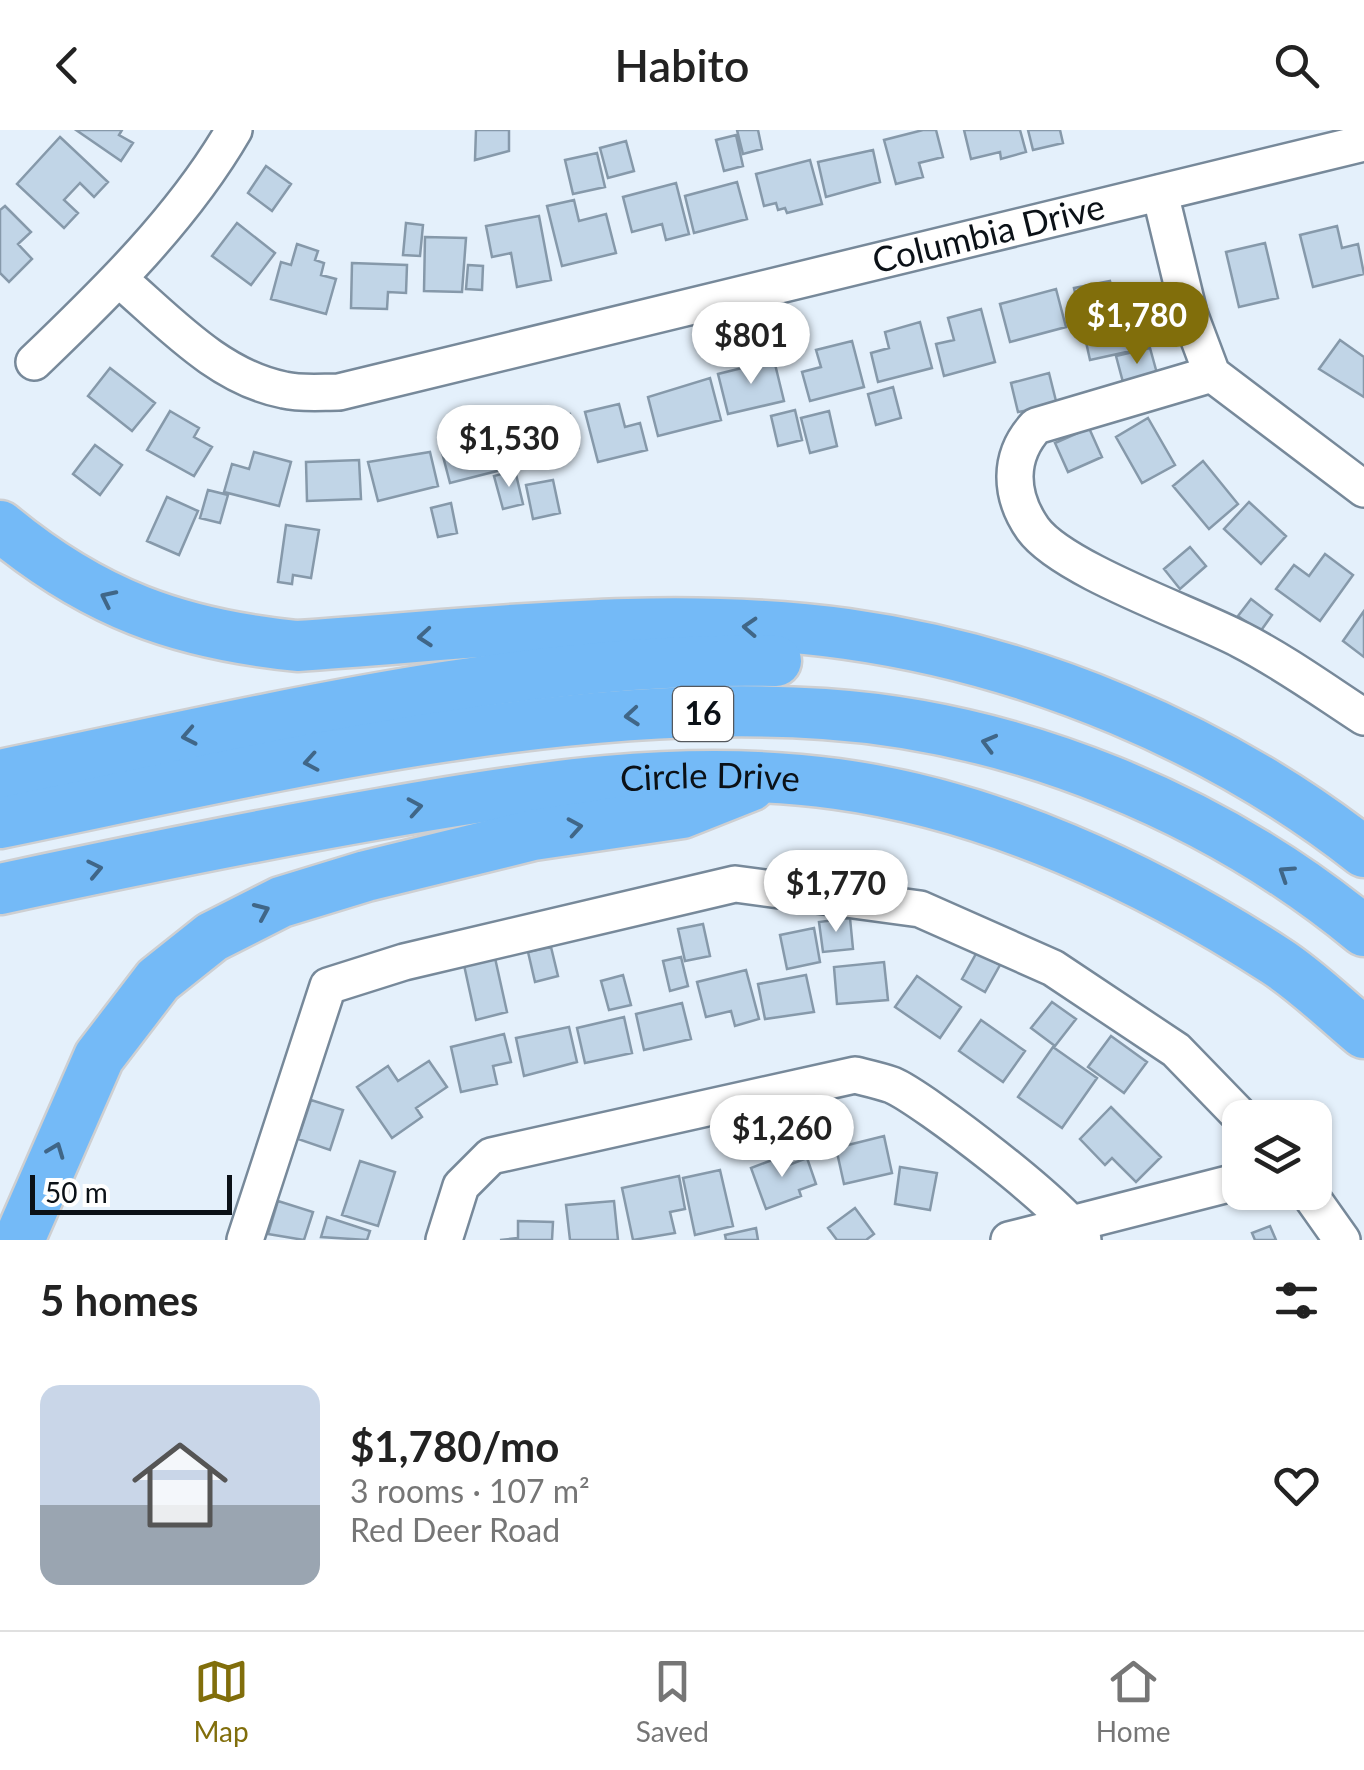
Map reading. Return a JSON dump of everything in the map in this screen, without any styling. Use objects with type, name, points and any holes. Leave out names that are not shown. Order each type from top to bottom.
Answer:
[{"type":"highway","points":[[0,526],[46,562],[139,614],[194,631],[247,641],[297,646],[568,626],[748,626],[848,634],[954,656],[1084,696],[1248,770],[1364,852]]},
{"type":"highway","points":[[0,775],[340,707],[628,665],[717,660],[819,662],[1084,696]]},
{"type":"highway","name":"Circle Drive","points":[[0,823],[263,770],[544,724],[658,714],[824,714],[969,738],[1108,781],[1247,848],[1364,931]]},
{"type":"highway","name":"Circle Drive","points":[[0,888],[489,794],[676,776],[773,777],[913,798],[1117,871],[1279,962],[1364,1033]]},
{"type":"highway","points":[[19,1240],[99,1056],[158,980],[212,937],[281,902],[366,876],[533,835],[682,812],[773,777]]},
{"type":"street","points":[[34,362],[119,279],[195,187],[234,130]]},
{"type":"street","name":"Columbia Drive","points":[[119,279],[213,360],[257,383],[288,392],[338,392],[1364,143]]},
{"type":"street","points":[[1160,193],[1189,313],[1212,374],[1364,489]]},
{"type":"street","points":[[1212,374],[1036,426],[1018,446],[1014,481],[1034,530],[1064,556],[1243,641],[1364,717]]},
{"type":"street","points":[[245,1240],[328,986],[404,962],[735,884],[920,909],[1053,968],[1176,1050],[1225,1100]]},
{"type":"street","points":[[444,1240],[460,1186],[491,1156],[855,1075],[895,1086],[1050,1200],[1080,1232]]},
{"type":"street","points":[[1010,1240],[1080,1232],[1222,1187]]},
{"type":"street","points":[[1321,1210],[1342,1240]]},
{"type":"building","points":[[76,130],[122,130],[119,135],[133,143],[121,161]]},
{"type":"building","points":[[476,130],[509,130],[509,151],[475,160]]},
{"type":"building","points":[[737,130],[758,130],[762,149],[743,154]]},
{"type":"building","points":[[936,130],[943,157],[919,163],[923,177],[896,184],[884,140]]},
{"type":"building","points":[[964,130],[1020,130],[1026,152],[1001,159],[1000,152],[971,159]]},
{"type":"building","points":[[1028,130],[1060,130],[1063,143],[1033,150]]},
{"type":"building","points":[[736,135],[743,166],[724,171],[716,140]]},
{"type":"building","points":[[60,137],[108,182],[94,197],[80,183],[64,200],[78,213],[64,228],[17,184]]},
{"type":"building","points":[[626,141],[634,171],[608,178],[600,148]]},
{"type":"building","points":[[873,150],[880,182],[826,197],[818,162]]},
{"type":"building","points":[[597,153],[605,187],[573,194],[565,160]]},
{"type":"building","points":[[810,160],[822,204],[787,213],[785,208],[778,210],[776,203],[764,206],[756,174]]},
{"type":"building","points":[[266,166],[291,184],[272,211],[248,193]]},
{"type":"building","points":[[737,182],[747,219],[694,233],[685,196]]},
{"type":"building","points":[[676,183],[689,234],[666,240],[662,224],[632,232],[623,197]]},
{"type":"building","points":[[574,200],[579,221],[606,214],[616,253],[562,266],[547,206]]},
{"type":"building","points":[[5,206],[31,232],[18,244],[32,259],[9,282],[0,273],[0,210]]},
{"type":"building","points":[[539,216],[551,280],[517,287],[511,253],[492,257],[486,226]]},
{"type":"building","points":[[237,223],[275,253],[251,285],[212,256]]},
{"type":"building","points":[[406,223],[423,225],[420,256],[403,255]]},
{"type":"building","points":[[1337,226],[1342,248],[1358,244],[1364,274],[1313,287],[1300,235]]},
{"type":"building","points":[[425,237],[466,238],[462,292],[424,291]]},
{"type":"building","points":[[1265,243],[1278,298],[1239,307],[1226,252]]},
{"type":"building","points":[[297,244],[318,251],[315,260],[324,263],[321,275],[336,279],[326,314],[271,299],[281,262],[291,265]]},
{"type":"building","points":[[352,263],[407,265],[406,293],[388,292],[387,309],[351,308]]},
{"type":"building","points":[[468,265],[483,266],[482,290],[466,289]]},
{"type":"building","points":[[1110,281],[1131,351],[1090,360],[1074,288]]},
{"type":"building","points":[[1056,289],[1066,327],[1010,342],[1000,304]]},
{"type":"building","points":[[981,309],[995,362],[944,376],[936,344],[954,340],[948,318]]},
{"type":"building","points":[[920,322],[932,368],[878,382],[871,353],[889,348],[885,332]]},
{"type":"building","points":[[1340,340],[1364,357],[1364,397],[1319,369]]},
{"type":"building","points":[[852,341],[864,387],[810,401],[802,372],[821,367],[816,350]]},
{"type":"building","points":[[1150,348],[1158,377],[1124,386],[1116,356]]},
{"type":"building","points":[[774,360],[784,401],[728,414],[718,374]]},
{"type":"building","points":[[110,368],[155,403],[132,431],[88,396]]},
{"type":"building","points":[[1049,373],[1057,405],[1018,412],[1011,383]]},
{"type":"building","points":[[710,378],[721,420],[658,436],[648,397]]},
{"type":"building","points":[[893,387],[901,418],[876,425],[868,394]]},
{"type":"building","points":[[619,404],[625,427],[640,423],[647,450],[598,462],[585,412]]},
{"type":"building","points":[[795,410],[802,440],[778,446],[771,416]]},
{"type":"building","points":[[170,411],[199,428],[194,437],[212,447],[194,476],[147,450]]},
{"type":"building","points":[[829,411],[837,446],[810,453],[801,418]]},
{"type":"building","points":[[570,414],[578,448],[524,463],[515,428]]},
{"type":"building","points":[[1148,418],[1175,465],[1142,483],[1116,437]]},
{"type":"building","points":[[1089,428],[1102,457],[1068,472],[1055,443]]},
{"type":"building","points":[[495,431],[505,469],[450,483],[440,445]]},
{"type":"building","points":[[95,445],[122,465],[100,495],[73,474]]},
{"type":"building","points":[[254,452],[291,462],[279,506],[224,492],[232,464],[249,469]]},
{"type":"building","points":[[430,452],[438,486],[378,501],[368,462]]},
{"type":"building","points":[[359,460],[361,499],[307,501],[306,462]]},
{"type":"building","points":[[1203,461],[1238,504],[1209,529],[1173,486]]},
{"type":"building","points":[[515,470],[523,504],[503,509],[494,476]]},
{"type":"building","points":[[553,480],[560,513],[533,519],[526,485]]},
{"type":"building","points":[[208,490],[228,495],[220,523],[200,518]]},
{"type":"building","points":[[167,497],[198,511],[179,555],[147,541]]},
{"type":"building","points":[[1249,502],[1286,536],[1261,564],[1224,529]]},
{"type":"building","points":[[451,503],[457,533],[438,537],[431,508]]},
{"type":"building","points":[[286,525],[319,530],[311,578],[293,575],[292,584],[278,582]]},
{"type":"building","points":[[1190,547],[1206,566],[1180,589],[1164,569]]},
{"type":"building","points":[[1325,554],[1353,575],[1320,621],[1276,589],[1294,565],[1309,576]]},
{"type":"building","points":[[1251,599],[1272,615],[1260,632],[1238,616]]},
{"type":"building","points":[[1364,611],[1364,657],[1343,641]]},
{"type":"building","points":[[850,918],[853,949],[823,952],[819,922]]},
{"type":"building","points":[[703,924],[710,956],[685,961],[678,929]]},
{"type":"building","points":[[814,928],[820,962],[787,969],[780,935]]},
{"type":"building","points":[[551,947],[558,976],[535,982],[528,952]]},
{"type":"building","points":[[977,952],[1000,965],[985,992],[962,979]]},
{"type":"building","points":[[681,957],[688,986],[670,991],[663,961]]},
{"type":"building","points":[[495,958],[507,1012],[476,1020],[464,965]]},
{"type":"building","points":[[884,962],[888,1000],[837,1004],[834,967]]},
{"type":"building","points":[[746,970],[759,1019],[735,1026],[731,1011],[706,1017],[697,982]]},
{"type":"building","points":[[623,975],[631,1005],[609,1010],[601,981]]},
{"type":"building","points":[[806,975],[814,1012],[765,1019],[758,984]]},
{"type":"building","points":[[917,976],[961,1007],[940,1038],[895,1007]]},
{"type":"building","points":[[1052,1002],[1076,1019],[1055,1046],[1031,1028]]},
{"type":"building","points":[[682,1003],[691,1039],[644,1050],[636,1014]]},
{"type":"building","points":[[624,1017],[632,1053],[585,1063],[577,1028]]},
{"type":"building","points":[[981,1020],[1025,1051],[1003,1082],[959,1051]]},
{"type":"building","points":[[569,1027],[577,1062],[524,1076],[516,1038]]},
{"type":"building","points":[[504,1034],[511,1062],[493,1066],[497,1084],[461,1092],[451,1047]]},
{"type":"building","points":[[1111,1036],[1147,1062],[1124,1093],[1088,1067]]},
{"type":"building","points":[[1053,1047],[1097,1078],[1062,1128],[1018,1097]]},
{"type":"building","points":[[429,1061],[447,1087],[416,1108],[422,1117],[392,1138],[357,1087],[388,1066],[398,1081]]},
{"type":"building","points":[[311,1100],[343,1110],[330,1150],[298,1139]]},
{"type":"building","points":[[1111,1107],[1161,1157],[1136,1182],[1112,1158],[1105,1165],[1080,1139]]},
{"type":"building","points":[[884,1136],[892,1173],[844,1184],[836,1148]]},
{"type":"building","points":[[785,1155],[789,1165],[807,1158],[816,1184],[799,1190],[801,1196],[766,1209],[751,1168]]},
{"type":"building","points":[[360,1161],[395,1172],[378,1226],[342,1215]]},
{"type":"building","points":[[900,1167],[937,1173],[930,1210],[895,1204]]},
{"type":"building","points":[[720,1170],[733,1226],[695,1235],[683,1178]]},
{"type":"building","points":[[679,1176],[685,1209],[670,1212],[675,1233],[633,1240],[622,1188]]},
{"type":"building","points":[[278,1201],[313,1212],[304,1240],[268,1234]]},
{"type":"building","points":[[614,1201],[618,1240],[570,1240],[566,1205]]},
{"type":"building","points":[[855,1208],[874,1234],[866,1240],[837,1240],[828,1228]]},
{"type":"building","points":[[327,1217],[370,1231],[367,1240],[321,1237]]},
{"type":"building","points":[[518,1221],[553,1222],[552,1240],[500,1240],[518,1238]]},
{"type":"building","points":[[1270,1226],[1276,1240],[1255,1240],[1252,1233]]},
{"type":"building","points":[[756,1228],[758,1240],[726,1240],[725,1235]]}]
